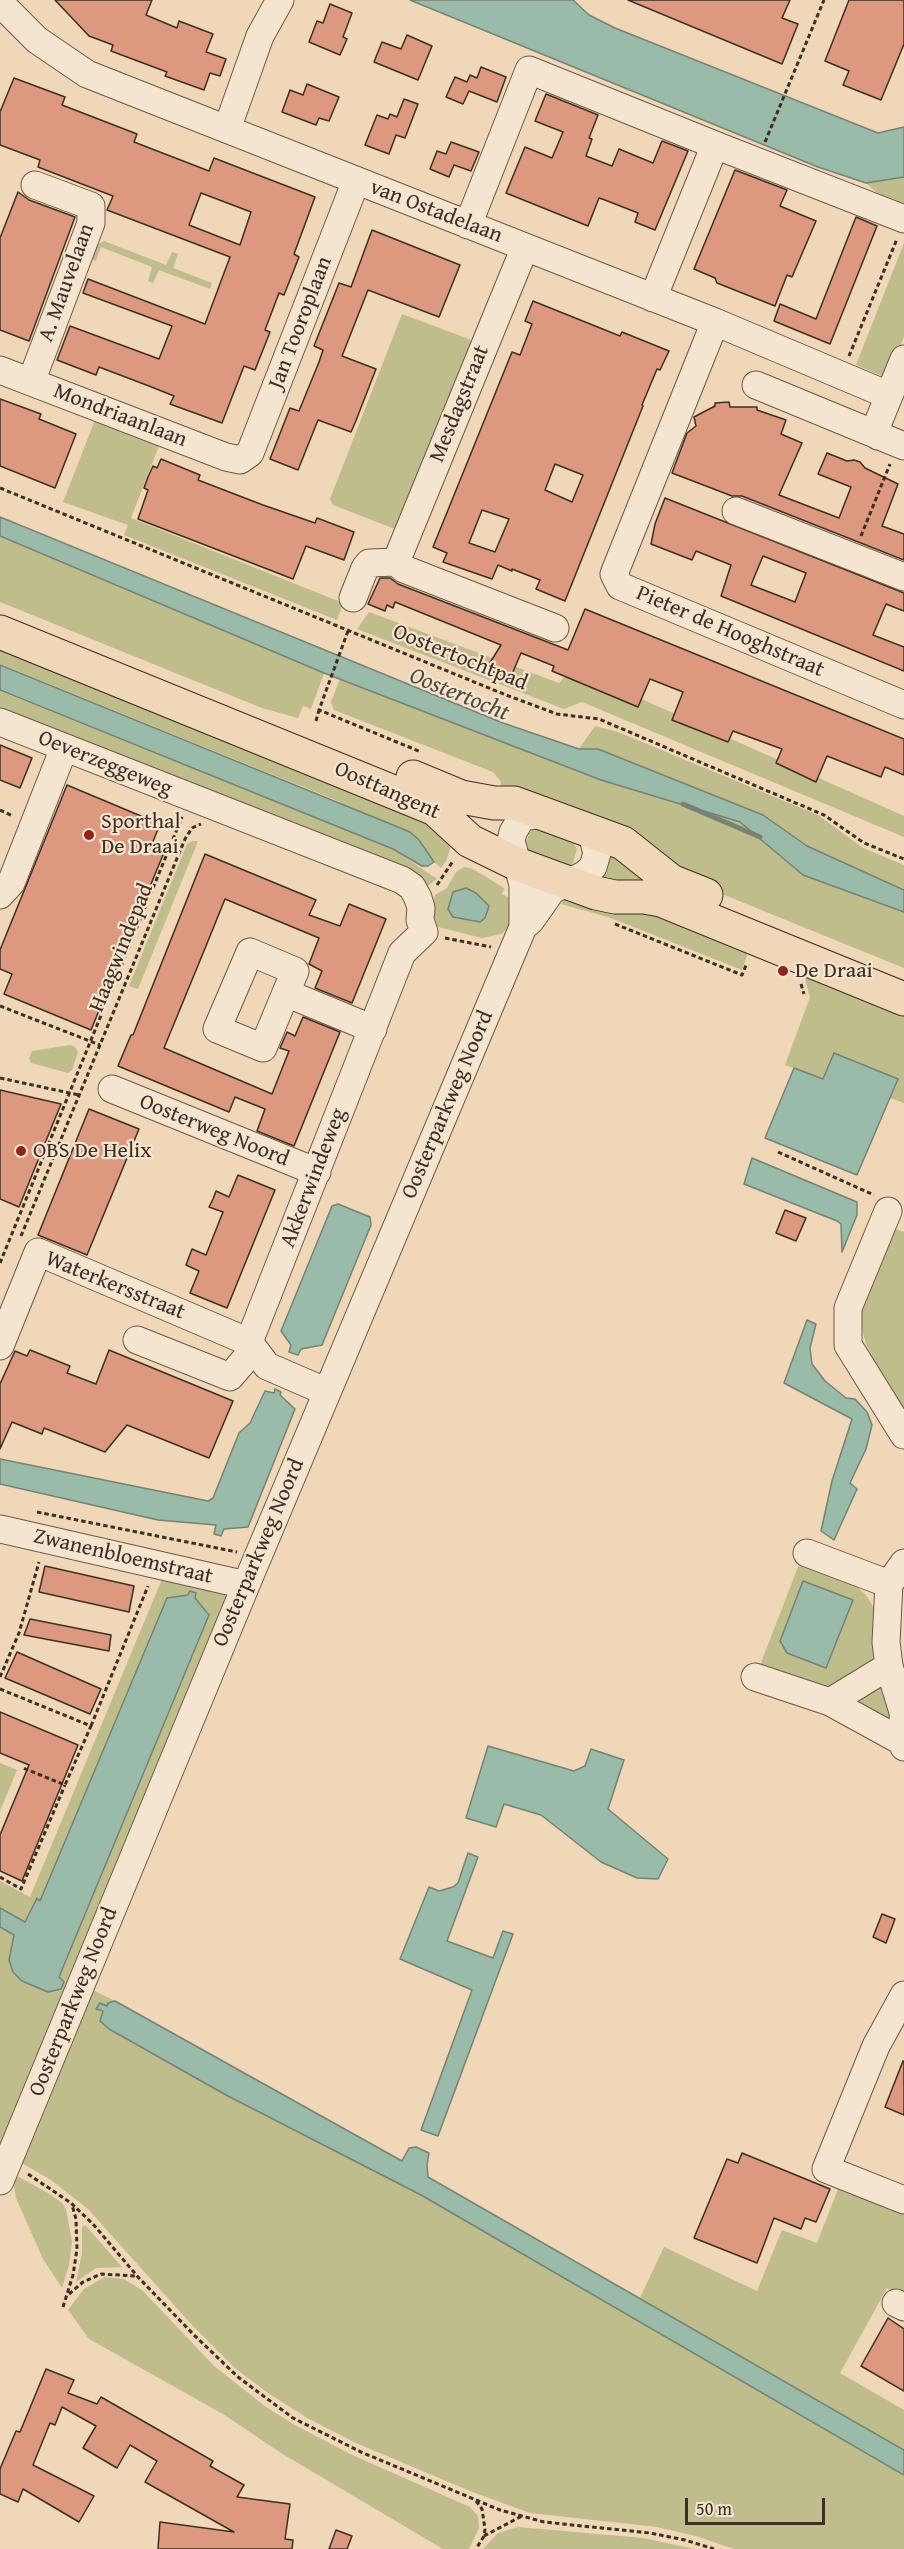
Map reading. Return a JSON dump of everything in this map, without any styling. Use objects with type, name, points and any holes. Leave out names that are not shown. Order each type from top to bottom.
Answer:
[{"type":"main road","name":"Oosttangent","points":[[0,610],[461,797],[494,803],[514,803],[623,843],[671,881],[904,976]]},
{"type":"main road","name":"Oosttangent","points":[[0,632],[404,795],[435,809],[470,841],[517,864],[615,897],[644,897],[661,900],[904,999]]},
{"type":"street","points":[[227,129],[260,36],[280,0]]},
{"type":"street","name":"van Ostadelaan","points":[[0,3],[37,40],[87,74],[715,322],[888,395]]},
{"type":"street","points":[[468,225],[529,70],[903,224]]},
{"type":"street","points":[[653,298],[715,145]]},
{"type":"street","name":"Jan Tooroplaan","points":[[240,460],[250,453],[356,182]]},
{"type":"street","name":"A. Mauvelaan","points":[[31,382],[91,223],[91,206],[35,185]]},
{"type":"street","name":"Mesdagstraat","points":[[396,562],[525,247]]},
{"type":"street","name":"Pieter de Hooghstraat","points":[[715,322],[614,574],[620,586],[904,705]]},
{"type":"street","points":[[893,442],[877,425],[904,358]]},
{"type":"street","name":"Mondriaanlaan","points":[[0,370],[226,457],[240,460]]},
{"type":"street","points":[[756,385],[893,442]]},
{"type":"street","points":[[736,512],[904,577]]},
{"type":"street","points":[[353,598],[364,568],[369,563],[396,562],[404,569],[555,628]]},
{"type":"street","name":"Oeverzeggeweg","points":[[0,722],[64,748],[202,815]]},
{"type":"street","points":[[6,889],[64,748]]},
{"type":"street","name":"Oosterparkweg Noord","points":[[518,939],[523,885],[511,841],[516,825],[527,816],[545,814]]},
{"type":"street","points":[[202,815],[402,880],[412,886],[418,898],[421,908],[420,920],[424,932]]},
{"type":"street","name":"Oosterparkweg Noord","points":[[4,2172],[258,1556],[518,939],[552,890],[584,875],[593,867],[597,853],[591,831]]},
{"type":"street","name":"Akkerwindeweg","points":[[137,1340],[230,1377],[252,1346],[402,953],[424,932]]},
{"type":"street","points":[[286,993],[373,1029]]},
{"type":"street","name":"Oosterweg Noord","points":[[112,1089],[317,1172]]},
{"type":"street","points":[[885,1205],[848,1308],[848,1346],[904,1435]]},
{"type":"street","name":"Waterkersstraat","points":[[0,1346],[38,1252],[252,1346]]},
{"type":"street","points":[[252,1346],[267,1366],[327,1392]]},
{"type":"street","name":"Zwanenbloemstraat","points":[[0,1529],[246,1585]]},
{"type":"street","points":[[807,1553],[900,1569],[886,1642],[889,1666],[903,1712],[904,1747]]},
{"type":"street","points":[[830,1702],[889,1666]]},
{"type":"street","points":[[755,1677],[830,1702],[903,1742]]},
{"type":"street","points":[[904,1995],[876,2046],[826,2169],[904,2200]]},
{"type":"path","points":[[764,144],[824,0]]},
{"type":"path","points":[[841,376],[903,224]]},
{"type":"path","points":[[853,557],[893,442]]},
{"type":"path","name":"Oostertochtpad","points":[[0,488],[557,714],[599,719],[824,815],[864,843],[904,859]]},
{"type":"path","points":[[316,721],[348,631]]},
{"type":"path","points":[[319,710],[425,753]]},
{"type":"path","points":[[0,1263],[171,844],[202,815]]},
{"type":"path","name":"Haagwindepad","points":[[18,1245],[181,848],[192,828],[201,824],[202,815]]},
{"type":"path","points":[[418,898],[438,884],[445,875],[463,835]]},
{"type":"path","points":[[171,844],[181,848]]},
{"type":"path","points":[[613,924],[742,975],[751,953]]},
{"type":"path","points":[[424,932],[468,944],[518,939]]},
{"type":"path","points":[[801,983],[804,994]]},
{"type":"path","points":[[0,1006],[100,1045]]},
{"type":"path","points":[[0,1077],[80,1095]]},
{"type":"path","points":[[778,1152],[885,1205]]},
{"type":"path","points":[[35,1512],[258,1556]]},
{"type":"path","points":[[0,1677],[19,1633],[41,1554]]},
{"type":"path","points":[[0,1877],[21,1889],[91,1726],[151,1579],[154,1564]]},
{"type":"path","points":[[0,1689],[91,1726]]},
{"type":"path","points":[[23,1768],[65,1785]]},
{"type":"path","points":[[4,2172],[50,2187],[71,2203],[93,2224],[138,2277],[194,2336],[238,2377],[293,2418],[361,2452],[475,2500],[522,2516],[544,2522],[650,2533],[714,2549]]},
{"type":"path","points":[[63,2307],[68,2296],[77,2248],[76,2219],[71,2203]]},
{"type":"path","points":[[68,2296],[83,2282],[101,2274],[138,2277]]},
{"type":"path","points":[[475,2500],[482,2510],[484,2536]]},
{"type":"path","points":[[476,2549],[484,2536],[522,2516]]},
{"type":"shaded area","points":[[410,0],[573,0],[589,15],[615,28],[878,133],[904,127],[904,177],[866,183],[818,167]]},
{"type":"shaded area","points":[[904,177],[904,217],[866,183]]},
{"type":"shaded area","points":[[104,241],[166,265],[172,252],[178,254],[173,268],[212,283],[210,289],[159,270],[153,283],[148,281],[152,267],[101,247],[96,261],[92,259],[96,245]]},
{"type":"shaded area","points":[[904,243],[904,337],[887,378],[856,365]]},
{"type":"shaded area","points":[[402,314],[469,339],[472,343],[400,531],[333,505],[330,499]]},
{"type":"shaded area","points":[[95,420],[160,443],[131,518],[343,603],[337,620],[124,535],[128,525],[63,502]]},
{"type":"shaded area","points":[[0,517],[503,723],[579,749],[598,749],[763,815],[807,846],[904,890],[904,912],[803,875],[740,822],[601,780],[324,673],[0,536]]},
{"type":"shaded area","points":[[0,536],[324,673],[311,709],[303,706],[298,718],[262,708],[0,602]]},
{"type":"shaded area","points":[[369,612],[559,683],[572,668],[904,816],[904,837],[582,702],[564,709],[357,629]]},
{"type":"shaded area","points":[[0,642],[417,810],[451,846],[446,861],[441,868],[428,852],[338,801],[0,664]]},
{"type":"shaded area","points":[[0,665],[410,832],[419,840],[434,862],[428,866],[422,866],[393,849],[0,690]]},
{"type":"shaded area","points":[[340,679],[601,780],[740,822],[803,875],[904,912],[904,968],[717,892],[500,790],[501,782],[493,772],[334,710],[331,702]]},
{"type":"shaded area","points":[[0,691],[393,849],[437,879],[426,887],[0,710]]},
{"type":"shaded area","points":[[595,726],[618,732],[818,815],[863,848],[904,865],[904,890],[807,846],[763,815],[598,749],[579,749]]},
{"type":"shaded area","points":[[535,828],[570,837],[577,849],[573,863],[568,866],[529,857],[525,844],[530,832]]},
{"type":"shaded area","points":[[198,841],[138,989],[129,986],[187,844]]},
{"type":"shaded area","points":[[605,850],[659,883],[591,881]]},
{"type":"shaded area","points":[[464,867],[473,869],[504,888],[502,894],[516,902],[509,928],[501,934],[482,938],[438,927],[432,911],[435,895],[447,888],[456,872]]},
{"type":"shaded area","points":[[466,888],[476,893],[489,906],[485,918],[480,922],[453,917],[448,909],[453,892]]},
{"type":"shaded area","points":[[580,897],[647,905],[749,949],[742,970],[611,918],[561,904],[565,899]]},
{"type":"shaded area","points":[[804,975],[904,1009],[904,1103],[890,1098],[898,1079],[834,1054],[823,1080],[785,1065],[810,997]]},
{"type":"shaded area","points":[[74,1046],[78,1052],[72,1070],[68,1073],[31,1063],[29,1059],[32,1051]]},
{"type":"shaded area","points":[[834,1053],[898,1079],[857,1175],[765,1138],[794,1068],[823,1079]]},
{"type":"shaded area","points":[[752,1158],[857,1202],[857,1215],[842,1252],[841,1224],[837,1221],[744,1184]]},
{"type":"shaded area","points":[[338,1204],[370,1217],[371,1225],[322,1345],[301,1349],[298,1355],[289,1352],[291,1345],[281,1331],[332,1206]]},
{"type":"shaded area","points":[[892,1228],[904,1232],[904,1411],[882,1378],[866,1344],[859,1316]]},
{"type":"shaded area","points":[[807,1320],[816,1324],[810,1348],[812,1364],[825,1381],[846,1398],[855,1399],[867,1412],[872,1425],[866,1449],[850,1483],[857,1489],[834,1540],[821,1531],[832,1481],[852,1419],[784,1383]]},
{"type":"shaded area","points":[[275,1389],[281,1392],[280,1395],[295,1409],[248,1527],[224,1529],[221,1536],[214,1534],[216,1525],[158,1520],[0,1484],[0,1459],[208,1501],[213,1498],[239,1433],[250,1423],[265,1391],[274,1393]]},
{"type":"shaded area","points":[[801,1559],[845,1576],[865,1594],[875,1609],[879,1646],[871,1664],[823,1690],[759,1668]]},
{"type":"shaded area","points":[[162,1579],[234,1593],[0,2152],[0,1927],[14,1935],[9,1960],[13,1972],[22,1981],[48,1992],[61,1989],[64,1982],[58,1977],[209,1616],[195,1598],[196,1593],[190,1591],[188,1595],[184,1595],[40,1902],[38,1898],[25,1922],[0,1908],[0,1881],[30,1897]]},
{"type":"shaded area","points":[[803,1581],[853,1600],[826,1668],[787,1653],[780,1641]]},
{"type":"shaded area","points":[[190,1591],[196,1593],[195,1598],[209,1615],[59,1977],[64,1982],[61,1989],[48,1992],[22,1981],[13,1972],[9,1960],[14,1935],[0,1927],[0,1908],[25,1922],[37,1898],[40,1901],[167,1598],[188,1595]]},
{"type":"shaded area","points":[[885,1680],[895,1713],[888,1722],[855,1704],[856,1695]]},
{"type":"shaded area","points":[[488,1746],[574,1771],[585,1766],[591,1749],[624,1760],[608,1809],[668,1859],[658,1879],[637,1878],[601,1862],[541,1815],[504,1804],[496,1827],[466,1818]]},
{"type":"shaded area","points":[[0,1763],[17,1770],[0,1811]]},
{"type":"shaded area","points":[[468,1853],[478,1857],[447,1941],[493,1958],[503,1931],[513,1934],[438,2136],[421,2130],[472,1990],[400,1959],[429,1887],[439,1891],[458,1883]]},
{"type":"shaded area","points":[[89,1988],[115,2001],[108,2003],[100,2021],[127,2040],[226,2095],[421,2195],[904,2475],[904,2549],[734,2549],[696,2536],[657,2527],[530,2513],[470,2491],[356,2443],[309,2419],[268,2393],[235,2368],[192,2325],[88,2209],[51,2180],[20,2162]]},
{"type":"shaded area","points":[[115,2001],[402,2161],[409,2148],[416,2147],[429,2153],[428,2177],[904,2450],[904,2475],[421,2195],[226,2095],[109,2029],[100,2021],[103,2011],[96,2009],[100,2003],[107,2006],[108,2003]]},
{"type":"shaded area","points":[[12,2176],[19,2177],[48,2193],[62,2203],[66,2209],[72,2242],[69,2265],[62,2288],[43,2259],[16,2198]]},
{"type":"shaded area","points":[[840,2184],[904,2208],[904,2297],[887,2288],[840,2373],[904,2410],[904,2450],[639,2300],[664,2247],[757,2291],[782,2230],[817,2243]]},
{"type":"shaded area","points":[[85,2225],[122,2267],[96,2268],[76,2282],[82,2253],[82,2227]]},
{"type":"shaded area","points":[[104,2277],[124,2279],[142,2290],[214,2366],[266,2407],[350,2454],[470,2507],[478,2516],[479,2528],[469,2549],[443,2549],[281,2453],[223,2414],[89,2339],[68,2310],[84,2289]]},
{"type":"shaded area","points":[[518,2527],[643,2538],[695,2549],[483,2549],[498,2533]]},
{"type":"building","points":[[55,0],[152,0],[146,15],[177,28],[179,21],[213,34],[206,52],[226,59],[220,76],[210,73],[204,90],[165,76],[167,72],[111,51],[113,45],[89,36]]},
{"type":"building","points":[[628,0],[790,0],[782,18],[798,24],[782,64]]},
{"type":"building","points":[[849,0],[904,0],[904,44],[881,100],[843,85],[849,71],[825,61]]},
{"type":"building","points":[[330,4],[352,13],[343,37],[347,39],[340,55],[309,42],[317,21],[323,23]]},
{"type":"building","points":[[407,35],[432,46],[418,80],[374,62],[382,42],[401,49]]},
{"type":"building","points":[[481,67],[506,77],[497,102],[469,91],[463,104],[446,97],[455,77],[467,82],[470,75],[477,78]]},
{"type":"building","points":[[14,78],[65,97],[62,105],[137,134],[134,142],[209,171],[214,158],[315,197],[294,254],[299,257],[284,295],[279,293],[265,330],[270,332],[255,370],[244,366],[222,423],[170,404],[174,396],[149,386],[99,367],[96,375],[57,360],[70,326],[159,359],[172,326],[83,293],[88,279],[205,324],[230,257],[107,210],[113,196],[38,167],[40,160],[0,145],[0,112]],"holes":[[[201,193],[251,212],[240,245],[189,225]]]},
{"type":"building","points":[[307,84],[339,97],[329,121],[319,118],[316,125],[282,112],[290,90],[303,95]]},
{"type":"building","points":[[546,94],[598,115],[589,138],[592,139],[586,156],[612,166],[619,149],[653,163],[662,141],[688,151],[655,230],[635,222],[638,213],[599,198],[588,226],[506,193],[525,147],[552,158],[563,132],[535,121]]},
{"type":"building","points":[[404,99],[418,104],[405,138],[396,135],[389,154],[365,145],[377,115],[388,119],[390,114],[397,117]]},
{"type":"building","points":[[451,142],[479,152],[471,171],[454,165],[449,177],[430,169],[437,151],[446,154]]},
{"type":"building","points":[[735,170],[787,190],[780,206],[816,221],[792,277],[787,275],[775,306],[717,283],[715,278],[694,269]]},
{"type":"building","points":[[18,192],[29,200],[75,217],[29,341],[0,330],[0,238]]},
{"type":"building","points":[[856,217],[877,226],[830,344],[774,321],[780,304],[816,319]]},
{"type":"building","points":[[372,230],[460,265],[439,317],[368,290],[342,356],[376,369],[355,423],[351,432],[318,420],[298,470],[270,459],[290,408],[299,411],[319,362],[323,350],[314,346],[339,283],[351,287]]},
{"type":"building","points":[[533,301],[620,336],[622,332],[669,351],[660,370],[657,369],[642,405],[565,601],[536,589],[540,580],[512,569],[512,571],[498,565],[492,579],[443,562],[447,553],[433,547],[512,352],[520,355],[532,324],[525,321]],"holes":[[[555,464],[583,475],[572,502],[545,490]],[[482,510],[509,519],[495,552],[469,543]]]},
{"type":"building","points":[[0,399],[41,414],[39,419],[76,434],[55,488],[0,466]]},
{"type":"building","points":[[729,402],[730,407],[757,407],[757,410],[786,420],[781,434],[802,443],[779,495],[839,518],[851,487],[818,474],[827,453],[847,461],[860,462],[865,468],[898,484],[882,526],[904,534],[904,560],[742,496],[732,496],[672,473],[687,433],[696,426],[694,417],[715,406],[715,403]]},
{"type":"building","points":[[161,459],[200,475],[198,480],[263,505],[315,523],[317,518],[354,532],[344,560],[306,546],[293,579],[138,519],[148,490],[144,488],[148,477],[153,466],[157,468]]},
{"type":"building","points":[[665,498],[904,593],[904,611],[886,604],[873,635],[904,647],[904,671],[721,596],[731,565],[696,551],[692,560],[651,544],[655,524]],"holes":[[[763,556],[806,573],[795,602],[751,585]]]},
{"type":"building","points":[[380,578],[390,578],[398,584],[568,650],[585,609],[904,739],[904,775],[885,767],[881,777],[827,756],[816,782],[776,763],[782,749],[733,731],[728,742],[672,720],[683,692],[650,679],[638,707],[552,671],[554,666],[521,653],[510,679],[486,669],[501,645],[395,602],[393,608],[387,605],[385,611],[368,604]]},
{"type":"building","points":[[0,745],[32,758],[20,788],[0,780]]},
{"type":"building","points":[[67,785],[160,824],[152,844],[165,850],[91,1030],[4,994],[12,974],[0,969],[0,950]]},
{"type":"building","points":[[205,854],[316,900],[309,915],[340,926],[349,904],[386,919],[352,1003],[315,988],[322,971],[309,964],[319,938],[225,899],[164,1048],[272,1094],[289,1051],[280,1048],[287,1032],[295,1036],[303,1017],[340,1032],[294,1146],[257,1131],[265,1109],[235,1097],[229,1112],[118,1066],[131,1035],[133,1035]]},
{"type":"building","name":"OBS De Helix","points":[[0,1090],[61,1104],[19,1207],[0,1199]]},
{"type":"building","points":[[89,1109],[139,1129],[87,1255],[38,1235]]},
{"type":"building","points":[[238,1175],[275,1190],[227,1308],[190,1293],[199,1271],[186,1265],[192,1249],[206,1255],[223,1212],[209,1207],[216,1191],[229,1197]]},
{"type":"building","points":[[785,1210],[806,1218],[796,1241],[776,1233]]},
{"type":"building","points":[[30,1350],[70,1366],[67,1373],[96,1384],[109,1350],[233,1401],[209,1458],[127,1425],[105,1452],[44,1428],[42,1434],[12,1422],[0,1449],[0,1384],[15,1351],[27,1356]]},
{"type":"building","points":[[45,1566],[134,1586],[129,1612],[39,1592]]},
{"type":"building","points":[[30,1619],[111,1635],[109,1651],[24,1635]]},
{"type":"building","points":[[17,1652],[101,1689],[90,1714],[5,1678]]},
{"type":"building","points":[[0,1712],[78,1745],[22,1881],[0,1871],[0,1835],[29,1765],[0,1753]]},
{"type":"building","points":[[882,1914],[895,1919],[886,1943],[873,1937]]},
{"type":"building","points":[[904,2061],[904,2115],[885,2107]]},
{"type":"building","points":[[742,2153],[830,2189],[816,2222],[805,2218],[801,2229],[774,2218],[757,2263],[694,2238],[727,2159],[738,2163]]},
{"type":"building","points":[[888,2318],[904,2329],[904,2391],[861,2366]]},
{"type":"building","points":[[46,2369],[74,2380],[68,2393],[97,2404],[101,2397],[213,2461],[210,2466],[244,2485],[237,2497],[290,2504],[285,2539],[293,2540],[292,2549],[158,2549],[160,2522],[234,2532],[145,2482],[157,2461],[130,2445],[117,2468],[83,2448],[96,2426],[62,2407],[55,2425],[50,2423],[33,2465],[94,2496],[79,2522],[23,2489],[18,2502],[0,2494],[0,2469],[16,2431],[20,2432]]},
{"type":"building","points":[[336,2530],[352,2536],[347,2549],[329,2549]]},
{"type":"waterway","name":"Oostertocht","points":[[683,804],[760,837]]},
{"type":"place","name":"Sporthal De Draai","points":[[89,835]]},
{"type":"place","name":"De Draai","points":[[783,971]]},
{"type":"place","name":"OBS De Helix","points":[[21,1151]]}]
